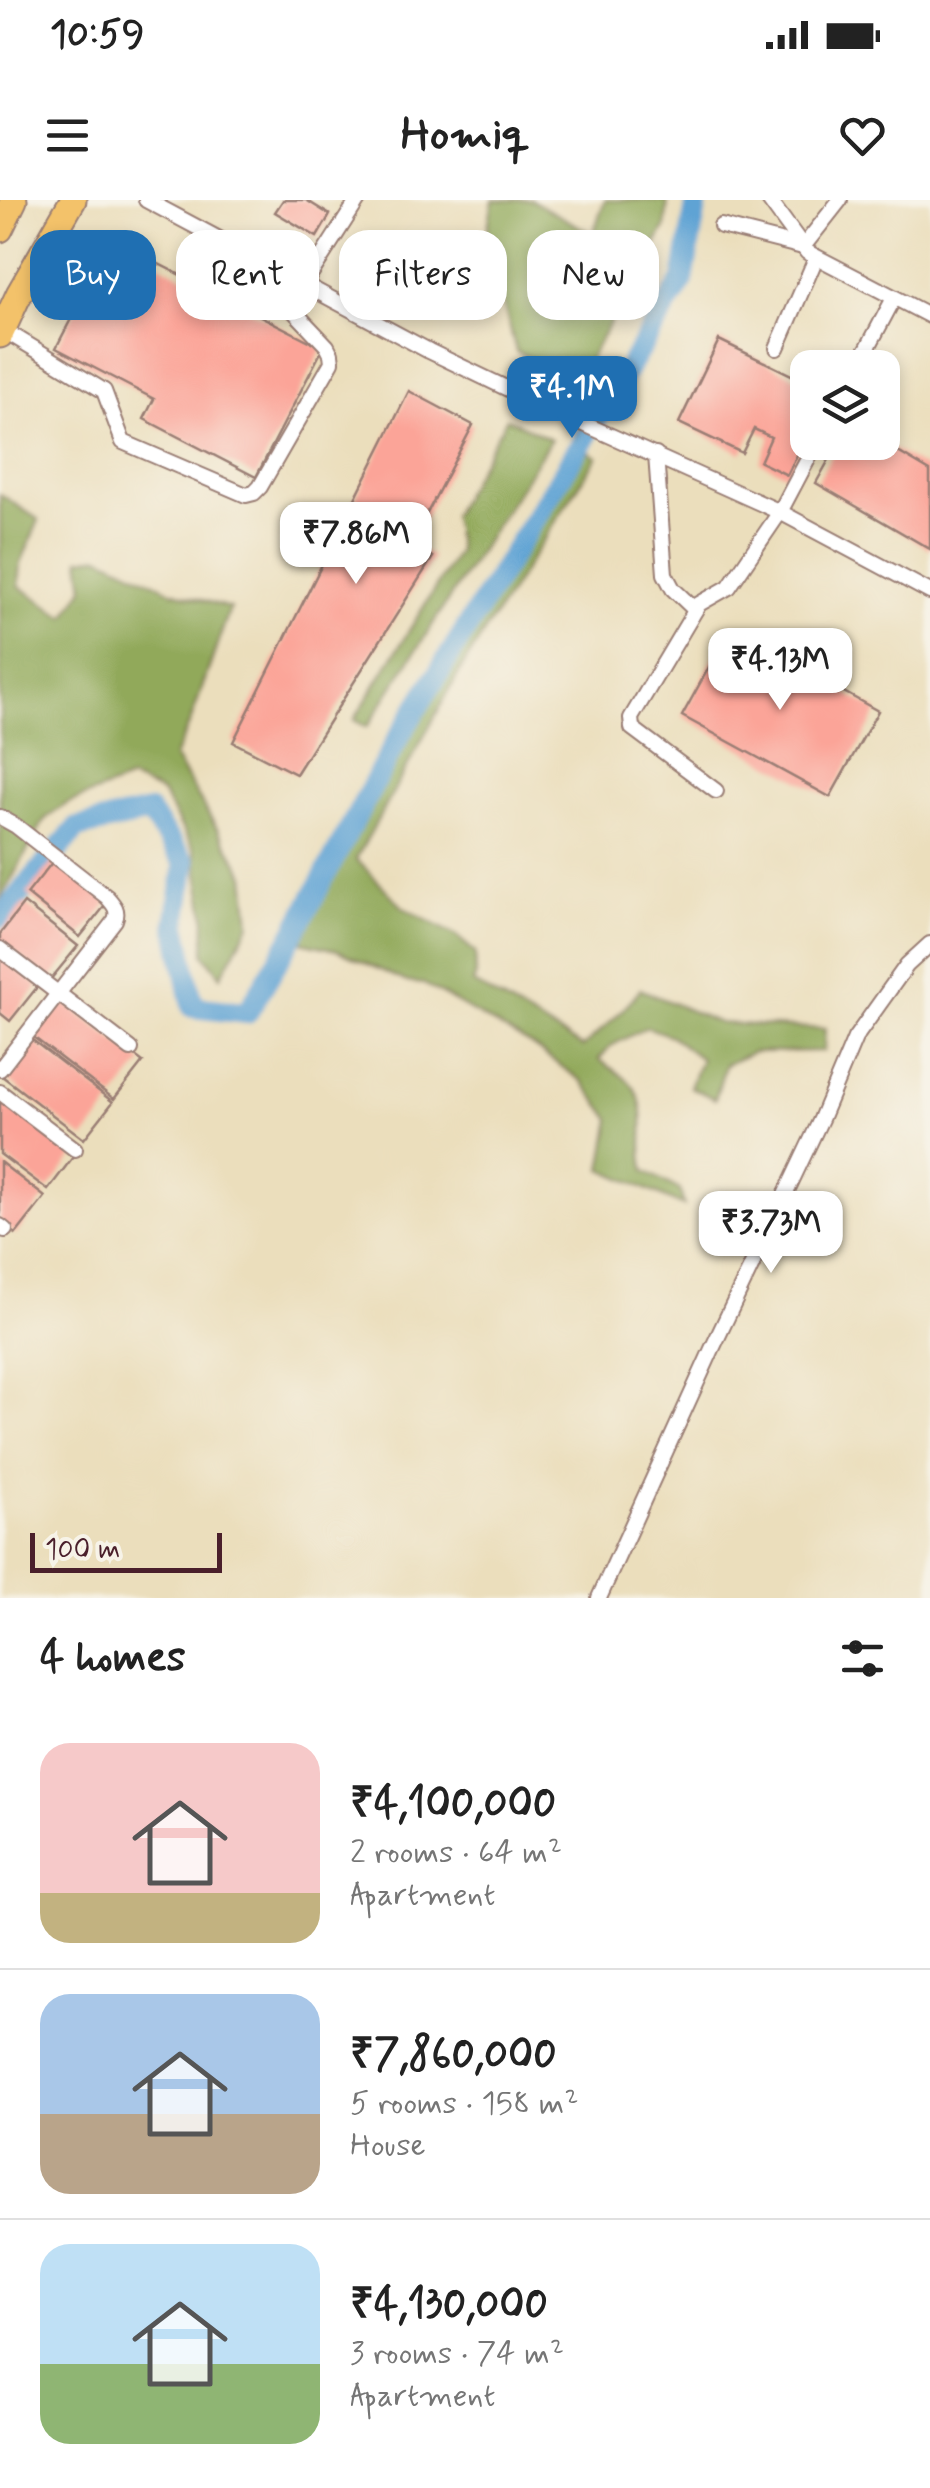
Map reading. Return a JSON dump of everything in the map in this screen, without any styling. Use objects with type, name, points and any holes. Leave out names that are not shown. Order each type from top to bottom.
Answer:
[{"type":"highway","points":[[0,229],[14,200]]},
{"type":"highway","points":[[1,332],[73,200]]},
{"type":"street","points":[[146,200],[203,230]]},
{"type":"street","points":[[319,263],[358,200]]},
{"type":"street","points":[[768,200],[803,247],[816,258],[930,316]]},
{"type":"street","points":[[803,247],[840,200]]},
{"type":"street","points":[[722,226],[803,247]]},
{"type":"street","points":[[777,348],[816,258]]},
{"type":"street","points":[[319,291],[429,351],[531,400],[780,512],[930,592]]},
{"type":"street","points":[[867,350],[894,298]]},
{"type":"street","points":[[1,332],[104,391],[123,442],[246,495],[254,494],[260,487],[332,362],[326,346],[302,320]]},
{"type":"street","points":[[656,455],[665,574],[695,610]]},
{"type":"street","points":[[716,790],[632,728],[633,712],[695,610],[705,599],[729,587],[780,512],[807,460]]},
{"type":"street","points":[[0,817],[107,898],[118,914],[0,1069]]},
{"type":"street","points":[[599,1598],[822,1119],[855,1038],[907,965],[930,944]]},
{"type":"street","points":[[0,949],[130,1049]]},
{"type":"street","points":[[0,1092],[75,1149]]},
{"type":"green space","points":[[493,200],[531,200],[586,230],[527,230],[527,320],[612,320],[577,380],[516,351],[507,317],[507,230],[487,230]]},
{"type":"green space","points":[[605,200],[668,200],[665,228],[659,238],[659,230],[594,230]]},
{"type":"green space","points":[[507,418],[551,439],[367,727],[354,720],[458,551],[452,515]]},
{"type":"green space","points":[[588,451],[597,457],[464,664],[356,859],[404,908],[455,935],[475,952],[473,983],[583,1047],[640,989],[719,1023],[825,1029],[824,1051],[753,1052],[725,1065],[715,1099],[690,1087],[701,1059],[671,1036],[647,1027],[611,1046],[599,1059],[627,1080],[637,1094],[645,1171],[680,1190],[684,1206],[602,1169],[611,1119],[582,1081],[531,1045],[424,984],[407,982],[337,950],[301,942],[425,703]]},
{"type":"green space","points":[[0,494],[39,520],[21,563],[19,586],[65,617],[84,588],[80,559],[100,556],[172,591],[230,608],[174,757],[245,875],[250,924],[221,976],[204,954],[205,915],[194,850],[162,793],[131,779],[68,803],[45,819],[0,900]]},
{"type":"building","points":[[283,200],[306,200],[330,215],[319,234],[319,230],[305,230],[275,212]]},
{"type":"building","points":[[156,263],[176,273],[176,320],[268,320],[323,348],[256,477],[144,419],[154,399],[56,348],[71,320],[156,320]]},
{"type":"building","points":[[719,340],[790,374],[790,460],[794,460],[787,475],[760,462],[771,437],[754,429],[742,453],[679,423]]},
{"type":"building","points":[[409,391],[473,425],[411,544],[433,557],[296,774],[233,742]]},
{"type":"building","points":[[900,453],[930,471],[930,549],[816,483],[829,460],[900,460]]},
{"type":"building","points":[[730,629],[878,711],[830,797],[682,716]]},
{"type":"building","points":[[54,860],[108,902],[80,937],[27,894]]},
{"type":"building","points":[[24,903],[78,946],[50,980],[0,941],[0,934]]},
{"type":"building","points":[[0,956],[38,986],[10,1021],[0,1013]]},
{"type":"building","points":[[60,999],[143,1062],[114,1099],[32,1036]]},
{"type":"building","points":[[31,1039],[113,1102],[84,1139],[2,1076]]},
{"type":"building","points":[[0,1095],[76,1153],[48,1190],[0,1154]]},
{"type":"building","points":[[0,1162],[45,1197],[16,1234],[0,1222]]},
{"type":"waterway","points":[[0,917],[77,828],[149,812],[185,863],[176,924],[193,1007],[247,1013],[398,738],[683,280],[697,200]]}]
